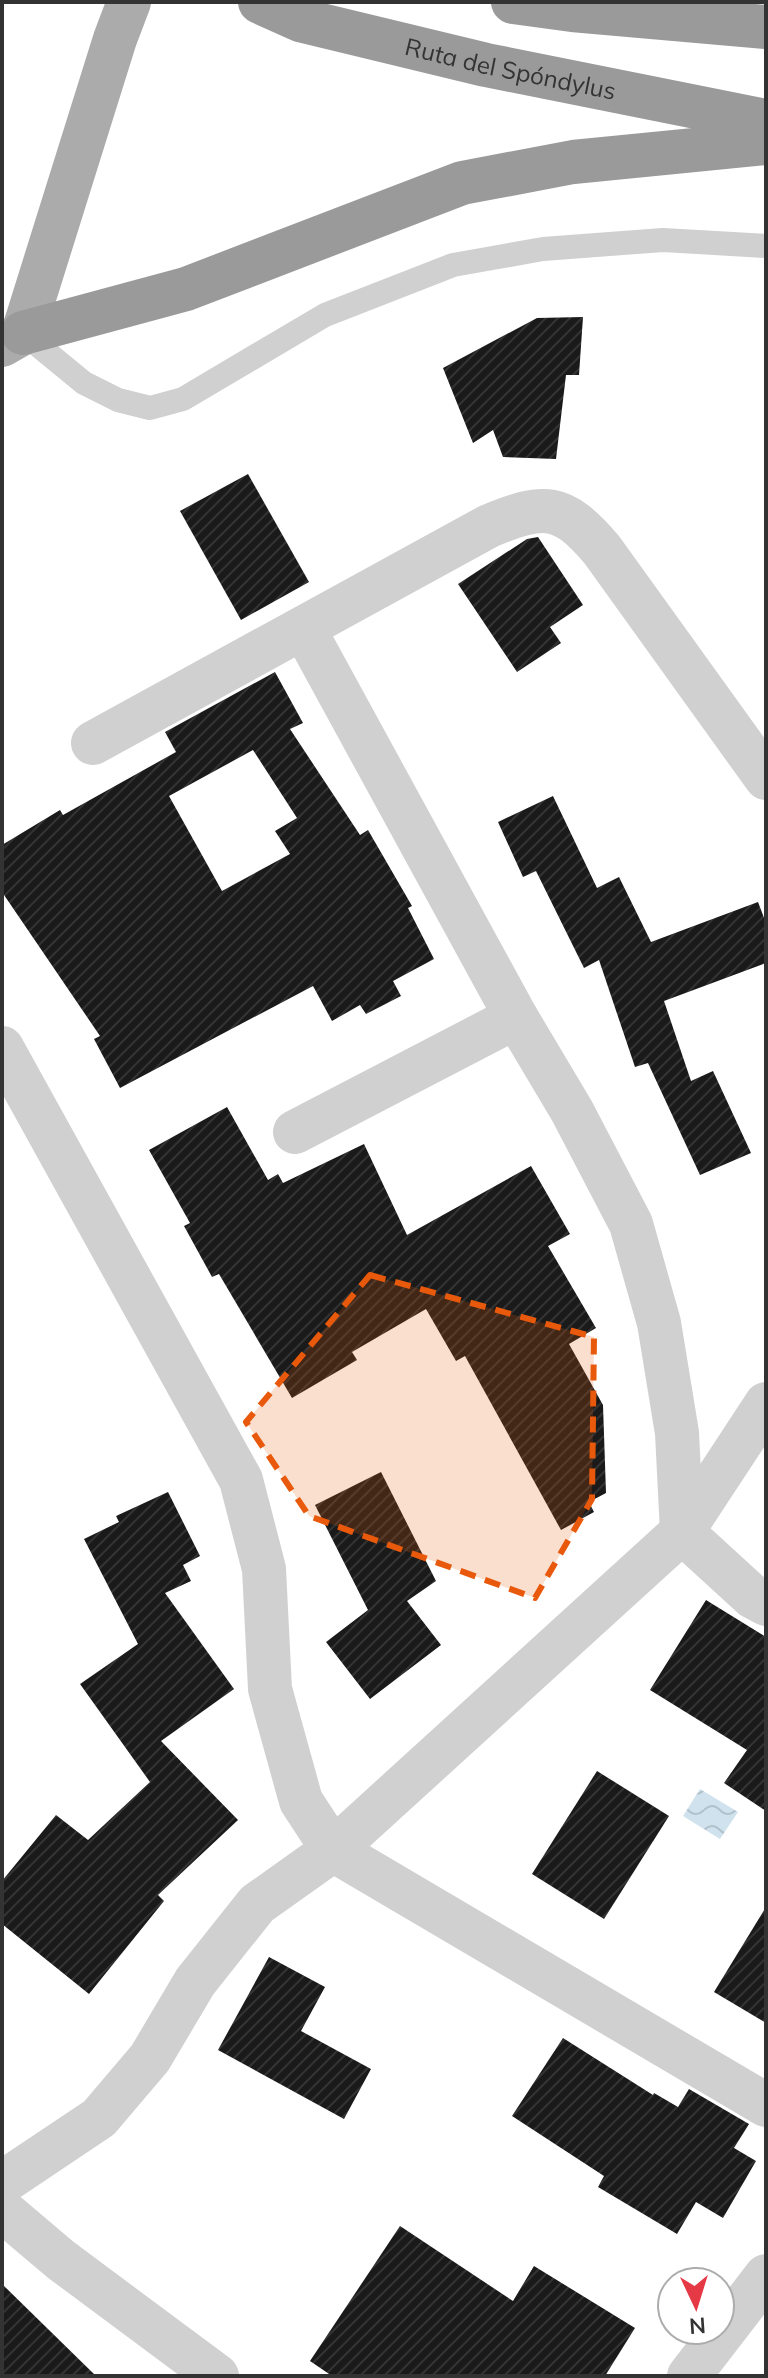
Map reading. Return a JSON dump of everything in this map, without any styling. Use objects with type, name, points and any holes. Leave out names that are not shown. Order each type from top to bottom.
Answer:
[{"type":"highway","name":"Ruta del Spóndylus","points":[[260,2],[300,20],[486,65],[766,121]]},
{"type":"highway","points":[[513,2],[766,27]]},
{"type":"highway","points":[[13,339],[186,289],[462,183],[573,162],[766,143]]},
{"type":"main road","points":[[13,339],[129,2]]},
{"type":"street","points":[[93,743],[489,526],[520,513],[549,510],[579,523],[602,550],[766,778]]},
{"type":"street","points":[[304,629],[516,1017],[572,1111],[631,1224],[659,1323],[677,1433],[682,1532],[753,1597],[766,1604]]},
{"type":"street","points":[[295,1132],[516,1017]]},
{"type":"street","points":[[2,1048],[241,1480],[264,1569],[270,1689],[301,1801],[333,1850],[766,2105]]},
{"type":"street","points":[[2,2183],[99,2118],[150,2058],[195,1982],[257,1904],[333,1850],[682,1532],[766,1404]]},
{"type":"street","points":[[2,2210],[61,2260],[217,2376]]},
{"type":"street","points":[[689,2376],[766,2276]]},
{"type":"lane","points":[[13,339],[84,383],[118,400],[150,408],[183,399],[325,315],[453,265],[543,249],[663,240],[766,246]]},
{"type":"highlighted area","points":[[370,1275],[594,1337],[592,1499],[535,1598],[309,1516],[246,1422]]},
{"type":"water","points":[[700,1789],[738,1812],[720,1839],[683,1816]]},
{"type":"building","points":[[583,317],[579,375],[566,375],[556,459],[503,457],[493,430],[473,443],[443,368],[537,318]]},
{"type":"building","points":[[248,474],[309,582],[241,620],[180,511]]},
{"type":"building","points":[[538,537],[583,605],[550,627],[561,643],[517,672],[458,584],[527,539]]},
{"type":"building","points":[[275,672],[303,723],[290,729],[360,835],[368,830],[412,906],[408,908],[434,959],[393,981],[401,996],[366,1014],[360,1005],[332,1021],[313,986],[120,1088],[94,1039],[100,1036],[2,892],[2,845],[60,810],[63,815],[176,752],[165,732]],"holes":[[[253,750],[297,818],[275,831],[290,854],[222,891],[169,796]]]},
{"type":"building","points":[[553,796],[597,888],[619,877],[651,942],[758,902],[766,923],[766,963],[664,1001],[691,1081],[713,1071],[751,1153],[700,1175],[648,1063],[635,1067],[599,960],[584,968],[536,871],[523,877],[498,822]]},
{"type":"building","points":[[227,1107],[268,1180],[278,1174],[283,1183],[364,1144],[407,1235],[531,1166],[570,1234],[548,1246],[596,1328],[569,1344],[603,1405],[606,1493],[589,1502],[594,1512],[561,1530],[465,1356],[456,1361],[426,1309],[352,1352],[357,1360],[292,1398],[219,1274],[212,1277],[184,1226],[190,1223],[149,1150]]},
{"type":"building","points":[[381,1472],[436,1581],[407,1601],[441,1645],[370,1699],[326,1642],[368,1610],[315,1505]]},
{"type":"building","points":[[168,1492],[200,1556],[183,1565],[191,1581],[165,1593],[234,1689],[161,1741],[238,1820],[158,1895],[164,1901],[89,1994],[2,1924],[2,1881],[56,1815],[88,1840],[150,1782],[80,1684],[138,1644],[84,1539],[119,1522],[116,1516]]},
{"type":"building","points":[[706,1600],[766,1637],[766,1811],[724,1783],[747,1750],[650,1690]]},
{"type":"building","points":[[597,1771],[669,1816],[604,1919],[532,1874]]},
{"type":"building","points":[[766,1907],[766,2023],[714,1992]]},
{"type":"building","points":[[269,1957],[325,1987],[301,2031],[371,2069],[344,2119],[218,2050]]},
{"type":"building","points":[[563,2038],[653,2095],[678,2107],[689,2089],[749,2124],[734,2148],[756,2161],[723,2218],[696,2202],[677,2234],[598,2187],[604,2176],[512,2116]]},
{"type":"building","points":[[400,2226],[513,2301],[534,2266],[635,2328],[605,2376],[332,2376],[310,2361]]},
{"type":"building","points":[[2,2284],[96,2376],[2,2376]]}]
